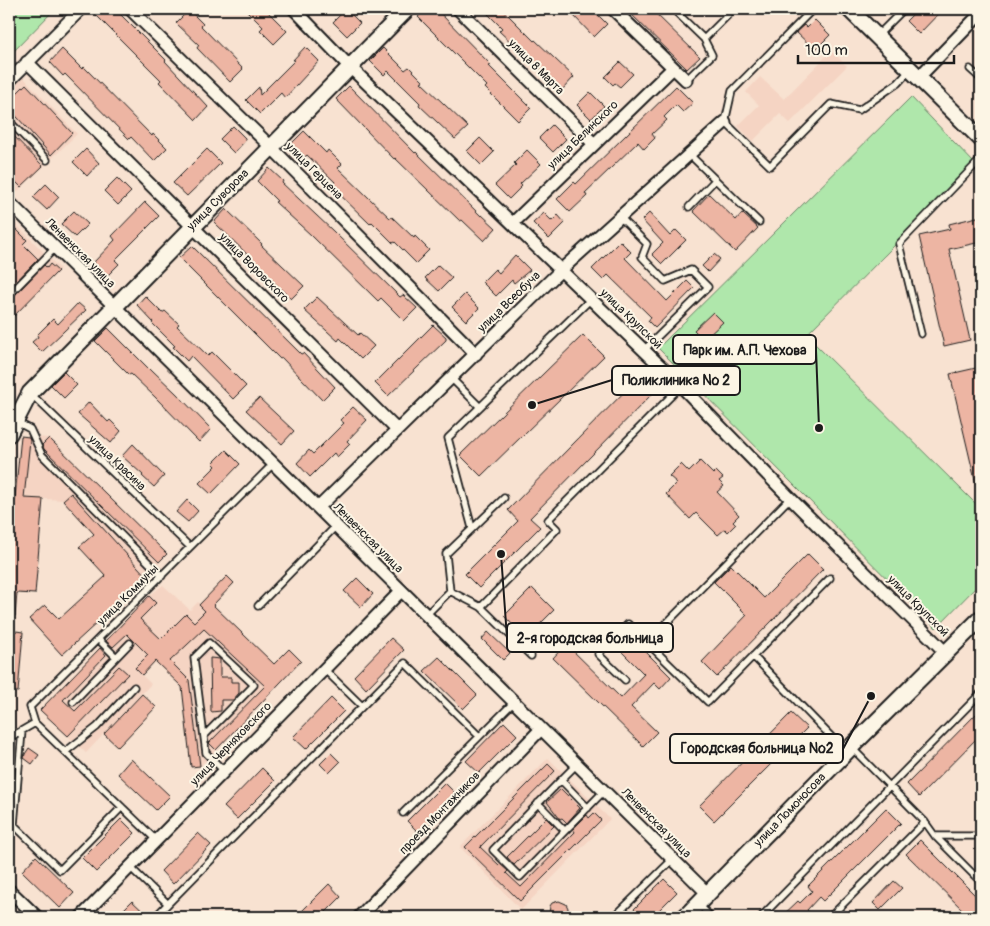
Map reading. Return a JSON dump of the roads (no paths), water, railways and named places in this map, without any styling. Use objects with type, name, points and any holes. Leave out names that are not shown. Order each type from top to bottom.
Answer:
[{"type":"main road","name":"улица Суворова","points":[[12,428],[30,393],[407,9]]},
{"type":"main road","points":[[849,9],[981,139]]},
{"type":"main road","name":"улица Ломоносова","points":[[685,917],[848,749],[981,618]]},
{"type":"street","points":[[9,81],[81,9]]},
{"type":"street","name":"улица Герцена","points":[[130,9],[271,147],[476,354]]},
{"type":"street","name":"улица Крупской","points":[[294,9],[350,67],[681,386],[790,498],[946,653]]},
{"type":"street","name":"улица 8 Марта","points":[[458,9],[594,144]]},
{"type":"street","points":[[613,9],[686,80]]},
{"type":"street","points":[[915,74],[981,13]]},
{"type":"street","name":"улица Воровского","points":[[27,62],[397,430]]},
{"type":"street","name":"улица Белинского","points":[[513,223],[673,68]]},
{"type":"street","name":"улица Всеобуча","points":[[318,508],[561,270],[725,122]]},
{"type":"street","name":"Ленвенская улица","points":[[9,202],[673,859],[703,899]]},
{"type":"street","name":"улица Черняховского","points":[[81,917],[401,591]]},
{"type":"street","name":"проезд Монтажников","points":[[359,917],[541,728]]},
{"type":"street","points":[[9,890],[37,917]]},
{"type":"lane","points":[[674,9],[704,39],[712,54],[686,80]]},
{"type":"lane","points":[[704,39],[729,14],[724,9]]},
{"type":"lane","points":[[813,9],[732,91],[725,122],[770,166],[831,104],[859,110],[898,83],[915,74]]},
{"type":"lane","points":[[877,36],[904,9]]},
{"type":"lane","points":[[970,69],[981,79]]},
{"type":"lane","points":[[9,121],[47,160]]},
{"type":"lane","points":[[689,154],[759,222]]},
{"type":"lane","points":[[920,334],[899,244],[981,159]]},
{"type":"lane","points":[[690,207],[716,180]]},
{"type":"lane","points":[[620,218],[647,244],[642,257],[665,281],[691,270],[708,286],[644,350]]},
{"type":"lane","points":[[9,295],[55,248]]},
{"type":"lane","points":[[472,528],[448,438],[590,299]]},
{"type":"lane","points":[[451,378],[480,407]]},
{"type":"lane","points":[[481,607],[557,530],[548,520],[681,386]]},
{"type":"lane","name":"улица Красина","points":[[30,393],[190,547]]},
{"type":"lane","points":[[12,428],[30,429],[42,455],[162,576]]},
{"type":"lane","name":"улица Коммуны","points":[[35,723],[30,707],[273,464]]},
{"type":"lane","points":[[450,591],[446,554],[504,498]]},
{"type":"lane","points":[[647,643],[790,498]]},
{"type":"lane","points":[[258,606],[336,526]]},
{"type":"lane","points":[[624,680],[598,654],[628,624],[708,702],[830,578]]},
{"type":"lane","points":[[450,591],[481,607],[531,656]]},
{"type":"lane","points":[[426,615],[450,591]]},
{"type":"lane","points":[[98,639],[116,657]]},
{"type":"lane","points":[[73,702],[130,643]]},
{"type":"lane","points":[[204,736],[254,685],[209,643],[194,658],[206,753],[224,771]]},
{"type":"lane","points":[[753,656],[848,749],[889,786],[981,882]]},
{"type":"lane","points":[[155,917],[405,663],[479,736]]},
{"type":"lane","points":[[324,669],[362,706]]},
{"type":"lane","points":[[65,752],[97,727],[134,687]]},
{"type":"lane","points":[[761,917],[981,693]]},
{"type":"lane","points":[[403,813],[514,702]]},
{"type":"lane","points":[[9,738],[35,723],[156,840]]},
{"type":"lane","points":[[22,731],[14,824],[60,870],[122,807]]},
{"type":"lane","points":[[577,764],[493,850],[520,877],[604,792]]},
{"type":"lane","points":[[561,780],[588,808]]},
{"type":"lane","points":[[538,804],[565,831]]},
{"type":"lane","points":[[830,917],[925,822]]},
{"type":"lane","points":[[935,836],[981,836]]},
{"type":"lane","points":[[614,917],[673,859]]},
{"type":"lane","points":[[130,867],[168,904]]},
{"type":"lane","points":[[703,899],[712,917]]},
{"type":"place","name":"Поликлиника № 2","points":[[532,405]]},
{"type":"place","name":"Парк им. А.П. Чехова","points":[[819,428]]},
{"type":"place","name":"2-я городская больница","points":[[501,554]]},
{"type":"place","name":"Городская больница №2","points":[[871,696]]}]
